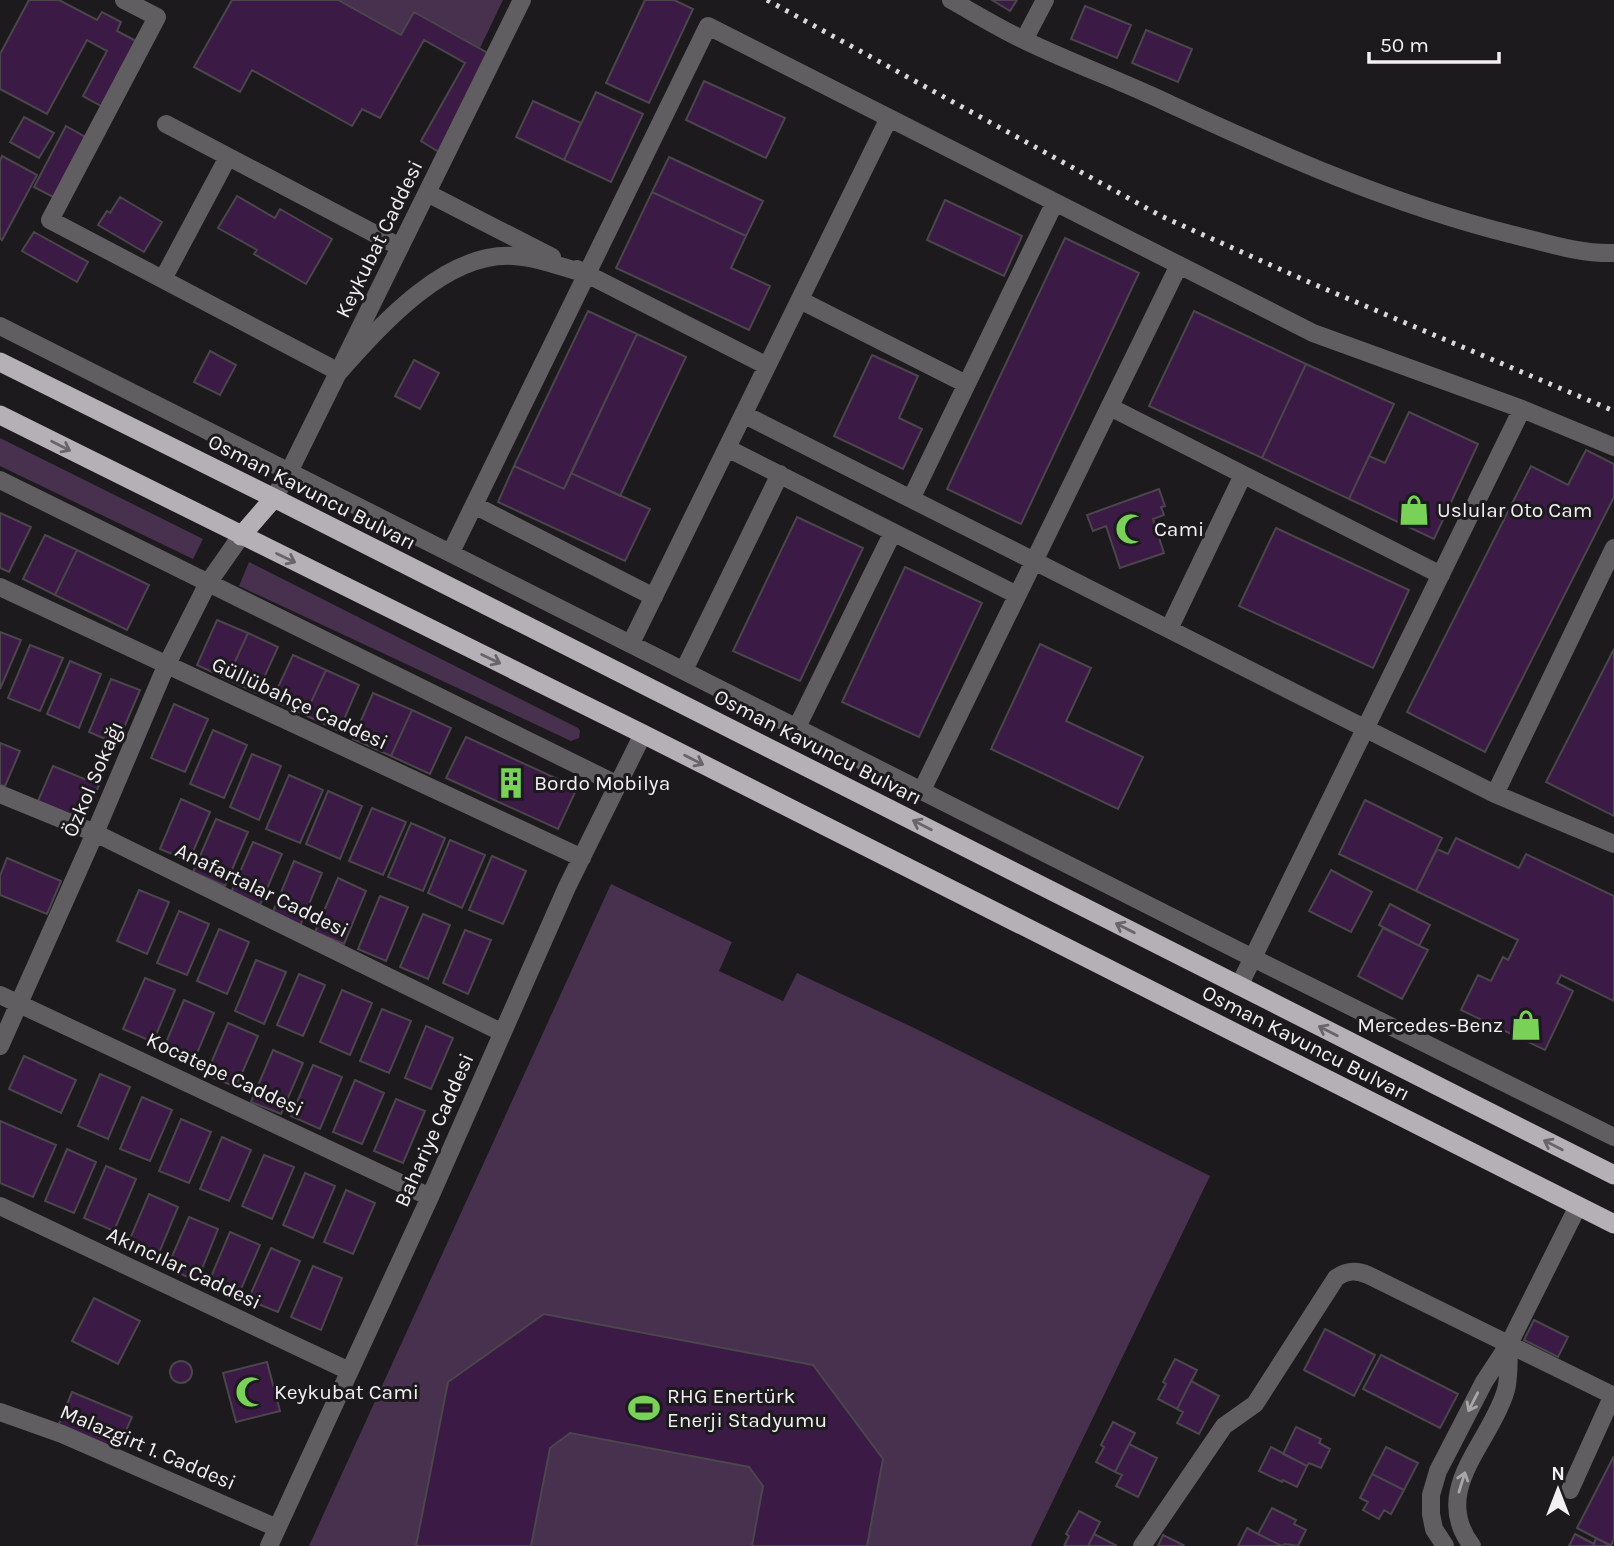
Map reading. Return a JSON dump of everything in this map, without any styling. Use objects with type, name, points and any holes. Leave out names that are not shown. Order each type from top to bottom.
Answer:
[{"type":"highway","name":"Osman Kavuncu Bulvarı","points":[[0,362],[1614,1175]]},
{"type":"highway","name":"Osman Kavuncu Bulvarı","points":[[0,415],[643,734],[1614,1224]]},
{"type":"highway","points":[[241,536],[274,498]]},
{"type":"street","points":[[124,0],[157,17],[50,220],[339,372],[413,299],[440,278],[465,265],[488,258],[513,256],[587,274]]},
{"type":"street","name":"Keykubat Caddesi","points":[[274,498],[522,0]]},
{"type":"street","points":[[951,0],[1024,40],[1269,150],[1403,203],[1561,247],[1614,253]]},
{"type":"street","points":[[1024,40],[1045,0]]},
{"type":"street","points":[[451,552],[708,26],[1313,333],[1522,409],[1614,447]]},
{"type":"street","points":[[631,643],[889,118]]},
{"type":"street","points":[[166,124],[400,247]]},
{"type":"street","points":[[163,279],[228,157]]},
{"type":"street","points":[[427,193],[767,366]]},
{"type":"street","points":[[911,499],[1055,202]]},
{"type":"street","points":[[922,790],[1036,562],[1179,265]]},
{"type":"street","points":[[800,299],[966,384]]},
{"type":"street","points":[[0,326],[1253,958],[1614,1137]]},
{"type":"street","points":[[1110,407],[1441,575]]},
{"type":"street","points":[[1239,986],[1522,409]]},
{"type":"street","points":[[745,415],[1494,794],[1614,844]]},
{"type":"street","points":[[727,448],[1017,596]]},
{"type":"street","points":[[684,670],[780,474]]},
{"type":"street","points":[[1169,629],[1244,475]]},
{"type":"street","points":[[0,480],[618,785]]},
{"type":"street","points":[[474,505],[654,597]]},
{"type":"street","points":[[797,727],[893,532]]},
{"type":"street","name":"Özkol Sokağı","points":[[0,1046],[95,834],[166,666],[208,583],[241,536]]},
{"type":"street","points":[[1494,794],[1614,548]]},
{"type":"street","name":"Güllübahçe Caddesi","points":[[0,587],[582,858]]},
{"type":"street","name":"Bahariye Caddesi","points":[[269,1546],[430,1196],[501,1032],[643,734]]},
{"type":"street","name":"Anafartalar Caddesi","points":[[0,794],[95,834],[501,1032]]},
{"type":"street","name":"Kocatepe Caddesi","points":[[0,995],[20,1002],[430,1196]]},
{"type":"street","name":"Akıncılar Caddesi","points":[[0,1206],[349,1371]]},
{"type":"street","points":[[1445,1546],[1432,1520],[1434,1483],[1484,1382],[1508,1344],[1578,1206]]},
{"type":"street","points":[[1142,1546],[1224,1426],[1255,1405],[1336,1278],[1352,1271],[1363,1273],[1614,1395],[1570,1490]]},
{"type":"street","points":[[1472,1546],[1458,1520],[1458,1496],[1464,1473],[1506,1392],[1508,1344]]},
{"type":"street","name":"Malazgirt 1. Caddesi","points":[[0,1412],[62,1434],[278,1528]]},
{"type":"shaded area","points":[[338,0],[503,0],[480,48],[415,12],[401,35]]},
{"type":"shaded area","points":[[0,438],[203,539],[193,559],[0,466]]},
{"type":"shaded area","points":[[249,562],[578,728],[579,738],[571,741],[239,586]]},
{"type":"shaded area","points":[[611,884],[732,942],[719,971],[783,1001],[797,973],[912,1027],[1210,1176],[1031,1546],[309,1546]]},
{"type":"building","points":[[29,0],[59,0],[97,20],[102,12],[121,22],[117,31],[136,41],[101,106],[83,96],[107,51],[87,40],[47,114],[0,89],[0,54]]},
{"type":"building","points":[[232,0],[338,0],[401,35],[414,12],[493,56],[439,152],[421,141],[465,63],[424,40],[380,118],[362,109],[352,126],[252,70],[240,92],[194,67]]},
{"type":"building","points":[[645,0],[674,0],[693,9],[649,103],[606,83]]},
{"type":"building","points":[[992,0],[1017,0],[1010,11]]},
{"type":"building","points":[[1085,6],[1131,25],[1117,58],[1071,39]]},
{"type":"building","points":[[1146,30],[1192,49],[1178,82],[1132,63]]},
{"type":"building","points":[[704,81],[785,118],[766,158],[686,120]]},
{"type":"building","points":[[596,92],[643,114],[611,182],[564,160]]},
{"type":"building","points":[[533,101],[581,123],[564,160],[516,137]]},
{"type":"building","points":[[24,117],[54,133],[39,158],[10,142]]},
{"type":"building","points":[[66,126],[87,138],[55,198],[34,187]]},
{"type":"building","points":[[2,156],[37,175],[2,240],[0,161]]},
{"type":"building","points":[[669,157],[763,201],[746,236],[652,192]]},
{"type":"building","points":[[652,192],[746,236],[731,268],[770,286],[749,330],[616,268]]},
{"type":"building","points":[[237,196],[275,218],[280,209],[332,239],[306,284],[254,254],[257,250],[218,228]]},
{"type":"building","points":[[120,197],[162,222],[144,252],[98,225]]},
{"type":"building","points":[[945,200],[1022,236],[1004,276],[927,240]]},
{"type":"building","points":[[34,232],[88,262],[77,282],[22,251]]},
{"type":"building","points":[[1065,238],[1139,273],[1021,524],[947,489]]},
{"type":"building","points":[[588,311],[637,334],[564,489],[514,466]]},
{"type":"building","points":[[1194,311],[1306,364],[1262,458],[1149,406]]},
{"type":"building","points":[[637,334],[686,357],[620,496],[571,473]]},
{"type":"building","points":[[210,351],[236,365],[220,395],[194,382]]},
{"type":"building","points":[[872,355],[918,376],[899,418],[922,429],[903,469],[834,436]]},
{"type":"building","points":[[414,360],[439,373],[420,409],[395,396]]},
{"type":"building","points":[[1306,364],[1394,404],[1349,499],[1262,458]]},
{"type":"building","points":[[1409,412],[1478,444],[1434,539],[1349,499],[1369,456],[1385,463]]},
{"type":"building","points":[[1586,450],[1614,464],[1614,497],[1485,752],[1407,712],[1531,466],[1568,485]]},
{"type":"building","points":[[514,466],[564,489],[571,473],[650,509],[625,561],[498,502]]},
{"type":"building","name":"Cami","points":[[1159,489],[1165,506],[1161,507],[1164,515],[1153,519],[1164,553],[1120,568],[1106,526],[1093,531],[1087,515]]},
{"type":"building","points":[[0,513],[31,527],[9,572],[0,568]]},
{"type":"building","points":[[797,517],[863,548],[800,681],[733,651]]},
{"type":"building","points":[[1276,528],[1409,590],[1373,668],[1239,606]]},
{"type":"building","points":[[45,535],[77,550],[55,595],[23,579]]},
{"type":"building","points":[[77,550],[149,585],[127,630],[55,595]]},
{"type":"building","points":[[905,567],[982,603],[919,737],[842,702]]},
{"type":"building","points":[[217,620],[248,633],[227,679],[197,665]]},
{"type":"building","points":[[0,632],[21,640],[0,689]]},
{"type":"building","points":[[248,633],[278,647],[257,693],[227,679]]},
{"type":"building","points":[[1040,644],[1091,668],[1066,721],[1143,757],[1118,809],[991,749]]},
{"type":"building","points":[[30,645],[63,658],[40,711],[8,698]]},
{"type":"building","points":[[1614,649],[1614,816],[1546,782]]},
{"type":"building","points":[[293,655],[326,670],[305,715],[272,700]]},
{"type":"building","points":[[70,661],[101,674],[79,728],[47,714]]},
{"type":"building","points":[[326,670],[359,685],[339,731],[305,715]]},
{"type":"building","points":[[111,679],[140,690],[117,744],[89,732]]},
{"type":"building","points":[[373,693],[412,710],[391,756],[353,739]]},
{"type":"building","points":[[174,704],[208,719],[185,772],[151,758]]},
{"type":"building","points":[[412,710],[451,728],[430,774],[391,756]]},
{"type":"building","points":[[213,730],[247,745],[224,798],[190,784]]},
{"type":"building","name":"Bordo Mobilya","points":[[466,737],[577,788],[558,829],[446,778]]},
{"type":"building","points":[[0,743],[20,751],[5,786],[0,785]]},
{"type":"building","points":[[252,754],[281,766],[259,820],[230,807]]},
{"type":"building","points":[[53,766],[99,785],[84,821],[38,801]]},
{"type":"building","points":[[289,775],[323,790],[300,843],[266,829]]},
{"type":"building","points":[[328,791],[362,806],[340,859],[306,844]]},
{"type":"building","points":[[181,799],[210,812],[189,861],[160,849]]},
{"type":"building","points":[[1365,800],[1442,838],[1416,891],[1339,854]]},
{"type":"building","points":[[372,808],[406,822],[383,875],[349,861]]},
{"type":"building","points":[[216,819],[248,832],[225,886],[193,872]]},
{"type":"building","points":[[411,823],[445,838],[423,891],[388,877]]},
{"type":"building","points":[[1456,838],[1519,868],[1526,854],[1614,896],[1614,1001],[1561,975],[1557,983],[1573,991],[1545,1050],[1461,1010],[1478,975],[1491,981],[1503,957],[1508,960],[1518,940],[1416,891],[1437,849],[1448,854]]},
{"type":"building","points":[[450,840],[485,855],[462,908],[428,893]]},
{"type":"building","points":[[253,842],[282,854],[259,907],[230,895]]},
{"type":"building","points":[[492,856],[526,871],[503,924],[469,910]]},
{"type":"building","points":[[7,858],[61,881],[47,914],[0,895],[0,876]]},
{"type":"building","points":[[294,861],[322,873],[300,926],[272,914]]},
{"type":"building","points":[[1331,870],[1372,892],[1351,932],[1309,911]]},
{"type":"building","points":[[338,878],[366,891],[344,944],[315,932]]},
{"type":"building","points":[[139,890],[169,902],[147,954],[117,941]]},
{"type":"building","points":[[380,896],[408,907],[386,961],[358,949]]},
{"type":"building","points":[[1390,904],[1430,925],[1419,946],[1379,925]]},
{"type":"building","points":[[179,911],[209,924],[187,975],[157,963]]},
{"type":"building","points":[[423,914],[450,925],[428,979],[400,967]]},
{"type":"building","points":[[1383,928],[1428,950],[1402,999],[1358,976]]},
{"type":"building","points":[[219,929],[249,942],[227,994],[197,981]]},
{"type":"building","points":[[465,930],[491,940],[468,994],[443,983]]},
{"type":"building","points":[[256,960],[286,972],[264,1024],[235,1011]]},
{"type":"building","points":[[299,974],[325,985],[303,1036],[277,1025]]},
{"type":"building","points":[[145,978],[175,990],[153,1042],[123,1029]]},
{"type":"building","points":[[342,990],[372,1003],[350,1055],[320,1042]]},
{"type":"building","points":[[184,1000],[214,1013],[192,1065],[162,1052]]},
{"type":"building","points":[[382,1009],[411,1021],[389,1073],[360,1061]]},
{"type":"building","points":[[228,1023],[258,1036],[236,1087],[206,1075]]},
{"type":"building","points":[[426,1026],[453,1038],[431,1089],[405,1078]]},
{"type":"building","points":[[273,1050],[303,1063],[281,1114],[251,1102]]},
{"type":"building","points":[[24,1056],[76,1080],[61,1113],[9,1089]]},
{"type":"building","points":[[313,1065],[342,1077],[320,1129],[291,1116]]},
{"type":"building","points":[[100,1074],[130,1087],[108,1139],[78,1126]]},
{"type":"building","points":[[355,1080],[384,1093],[362,1144],[333,1132]]},
{"type":"building","points":[[142,1097],[172,1110],[150,1161],[120,1149]]},
{"type":"building","points":[[396,1099],[425,1111],[403,1163],[374,1151]]},
{"type":"building","points":[[181,1119],[211,1132],[189,1183],[159,1171]]},
{"type":"building","points":[[0,1121],[56,1145],[33,1197],[0,1183]]},
{"type":"building","points":[[222,1137],[251,1150],[229,1201],[200,1189]]},
{"type":"building","points":[[67,1149],[96,1162],[74,1213],[45,1201]]},
{"type":"building","points":[[264,1155],[294,1167],[272,1219],[242,1206]]},
{"type":"building","points":[[106,1166],[136,1179],[114,1231],[84,1218]]},
{"type":"building","points":[[305,1173],[335,1186],[313,1238],[283,1225]]},
{"type":"building","points":[[346,1190],[375,1203],[353,1254],[324,1242]]},
{"type":"building","points":[[149,1194],[178,1207],[157,1258],[127,1246]]},
{"type":"building","points":[[189,1217],[218,1229],[197,1281],[167,1268]]},
{"type":"building","points":[[230,1232],[260,1245],[238,1296],[208,1284]]},
{"type":"building","points":[[271,1248],[300,1261],[278,1312],[248,1300]]},
{"type":"building","points":[[313,1266],[342,1278],[321,1330],[291,1317]]},
{"type":"building","points":[[94,1298],[140,1321],[118,1364],[72,1341]]},
{"type":"building","name":"RHG Enertürk Enerji Stadyumu","points":[[544,1314],[813,1365],[883,1459],[867,1546],[752,1546],[763,1486],[749,1467],[570,1433],[550,1448],[531,1546],[416,1546],[448,1382]]},
{"type":"building","points":[[1534,1320],[1568,1337],[1558,1357],[1524,1340]]},
{"type":"building","points":[[1325,1329],[1375,1355],[1354,1396],[1304,1370]]},
{"type":"building","points":[[1381,1355],[1458,1394],[1440,1428],[1363,1389]]},
{"type":"building","points":[[1175,1359],[1197,1370],[1177,1409],[1158,1399]]},
{"type":"building","points":[[177,1361],[185,1361],[192,1368],[192,1376],[185,1383],[177,1383],[170,1376],[170,1368]]},
{"type":"building","name":"Keykubat Cami","points":[[267,1362],[280,1411],[236,1422],[223,1373]]},
{"type":"building","points":[[1191,1381],[1219,1396],[1199,1434],[1177,1423],[1183,1412],[1177,1409]]},
{"type":"building","points":[[72,1392],[132,1417],[117,1451],[58,1426]]},
{"type":"building","points":[[1113,1422],[1135,1433],[1115,1472],[1096,1462]]},
{"type":"building","points":[[1296,1427],[1321,1439],[1319,1443],[1330,1449],[1321,1468],[1309,1463],[1307,1466],[1283,1454]]},
{"type":"building","points":[[1129,1444],[1157,1458],[1138,1497],[1116,1486],[1122,1475],[1115,1472]]},
{"type":"building","points":[[1271,1447],[1307,1466],[1297,1487],[1259,1471]]},
{"type":"building","points":[[1386,1447],[1418,1463],[1404,1490],[1372,1474]]},
{"type":"building","points":[[1614,1456],[1614,1539],[1611,1546],[1577,1528]]},
{"type":"building","points":[[1372,1474],[1404,1490],[1391,1514],[1384,1510],[1379,1519],[1363,1510],[1368,1502],[1360,1498]]},
{"type":"building","points":[[1272,1508],[1296,1520],[1294,1524],[1306,1530],[1298,1546],[1282,1546],[1258,1534]]},
{"type":"building","points":[[1079,1511],[1100,1522],[1088,1546],[1064,1546],[1069,1536],[1066,1534]]},
{"type":"building","points":[[1247,1528],[1258,1534],[1282,1546],[1238,1546]]},
{"type":"building","points":[[1094,1534],[1117,1546],[1088,1546]]},
{"type":"building","points":[[1575,1534],[1594,1544],[1596,1538],[1612,1546],[1569,1546]]},
{"type":"building","points":[[1163,1535],[1185,1546],[1158,1546]]},
{"type":"railway","points":[[767,0],[1161,216],[1311,283],[1614,411]]},
{"type":"place","name":"Uslular Oto Cam","points":[[1414,510]]},
{"type":"place","name":"Cami","points":[[1131,529]]},
{"type":"place","name":"Bordo Mobilya","points":[[511,783]]},
{"type":"place","name":"Mercedes-Benz","points":[[1526,1025]]},
{"type":"place","name":"Keykubat Cami","points":[[251,1392]]},
{"type":"place","name":"RHG Enertürk Enerji Stadyumu","points":[[644,1408]]}]
